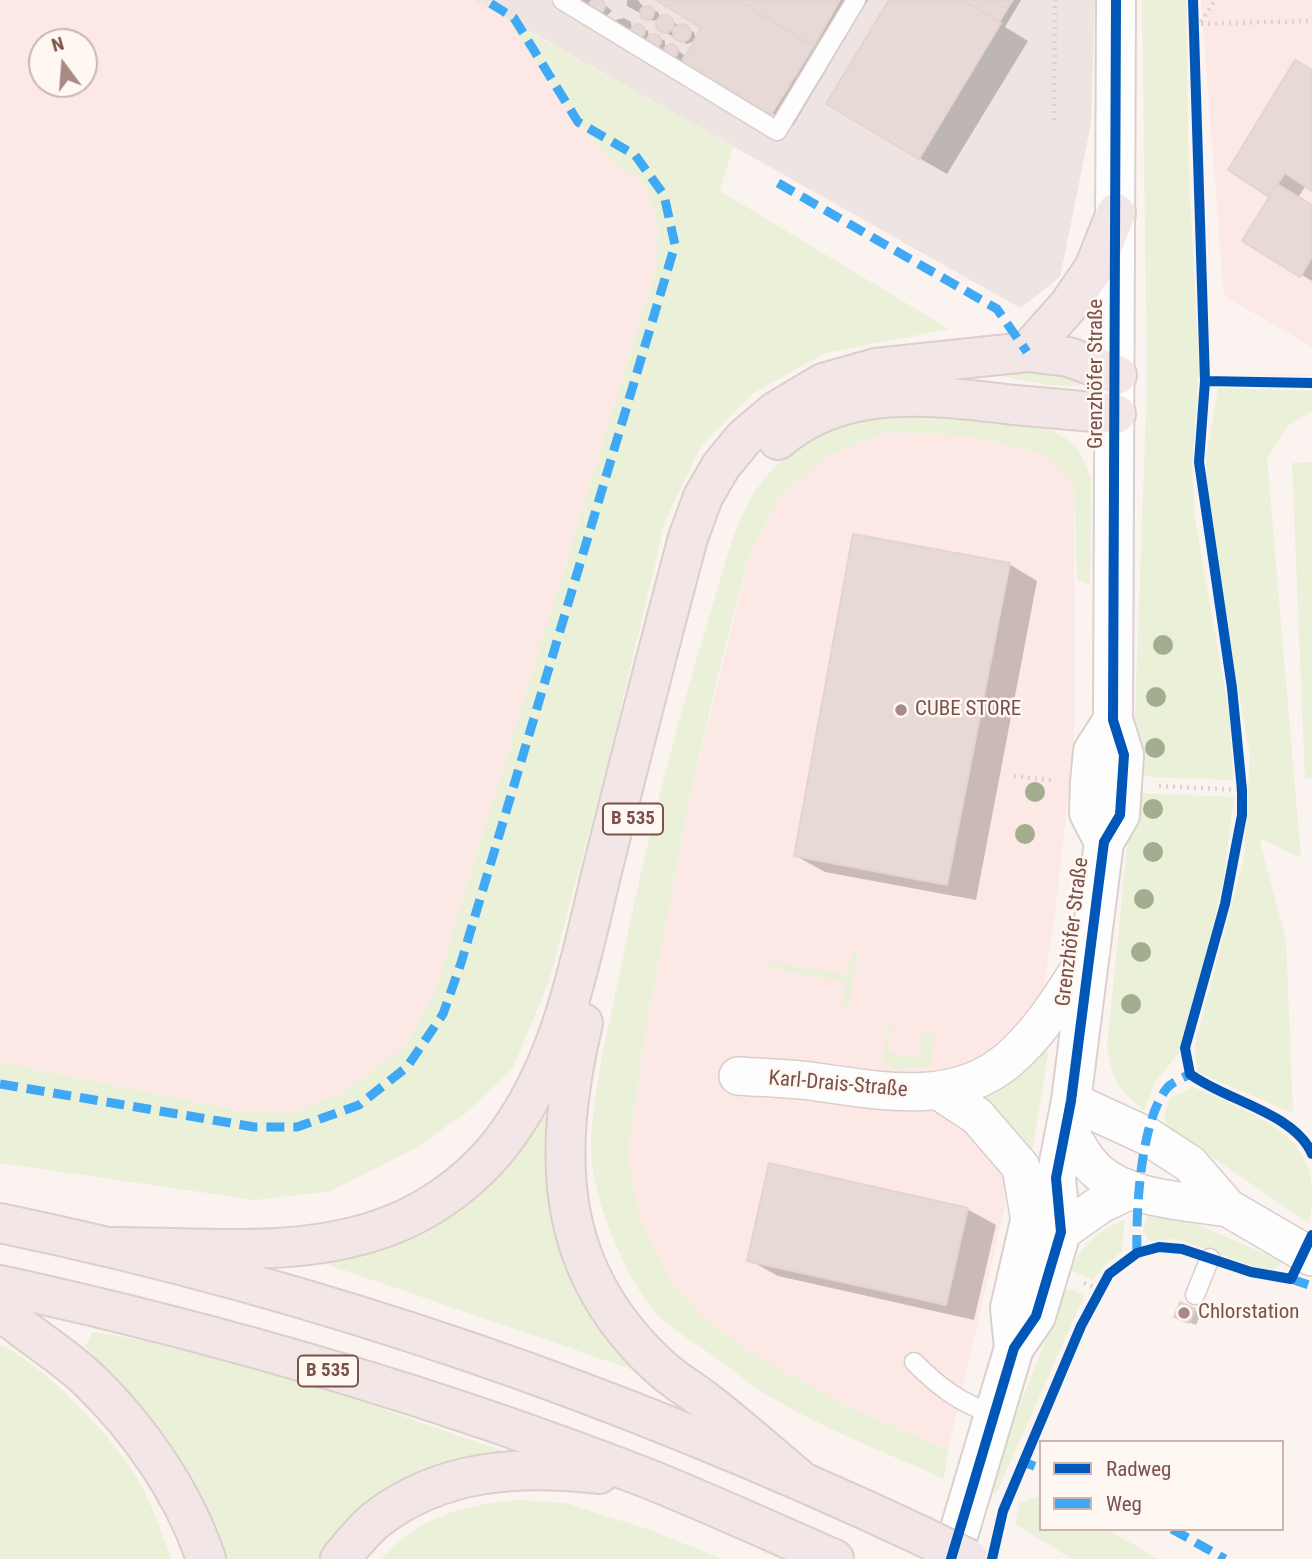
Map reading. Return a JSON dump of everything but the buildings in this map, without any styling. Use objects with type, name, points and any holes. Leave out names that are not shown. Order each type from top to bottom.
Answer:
[{"type":"highway","points":[[1027,352],[1068,306],[1094,268],[1116,213]]},
{"type":"highway","name":"B 535","points":[[115,1247],[281,1247],[309,1245],[370,1233],[438,1202],[492,1155],[534,1092],[568,1003],[688,538],[703,497],[721,466],[744,438],[776,411],[823,383],[876,368],[1027,352],[1069,356],[1117,375]]},
{"type":"highway","name":"B 535","points":[[798,1478],[661,1368],[624,1329],[601,1296],[584,1261],[568,1199],[564,1156],[569,1083],[701,559],[723,506],[750,465],[785,435],[817,416],[852,403],[921,394],[1116,414]]},
{"type":"highway","name":"B 535","points":[[0,1223],[115,1247],[291,1294],[495,1359],[622,1405],[798,1478],[937,1548],[969,1559]]},
{"type":"highway","name":"B 535","points":[[0,1285],[133,1314],[483,1418],[650,1479],[834,1559]]},
{"type":"highway","points":[[0,1310],[89,1380],[134,1430],[176,1491],[206,1559]]},
{"type":"highway","name":"B 535","points":[[340,1559],[375,1520],[424,1489],[469,1475],[511,1470],[566,1470],[650,1479]]},
{"type":"street","name":"Grenzhöfer Straße","points":[[937,1548],[993,1414],[1014,1348],[1010,1308],[1046,1226],[1068,1113],[1104,842],[1121,815],[1124,755],[1113,720],[1117,375],[1116,0]]},
{"type":"street","name":"Karl-Drais-Straße","points":[[738,1076],[901,1093],[939,1091],[979,1078],[1006,1062],[1038,1030],[1091,951]]},
{"type":"street","points":[[939,1091],[977,1116],[1021,1167],[1046,1226],[1131,1190]]},
{"type":"street","points":[[1068,1113],[1079,1150],[1098,1172],[1131,1190],[1228,1208]]},
{"type":"street","points":[[1068,1113],[1147,1136],[1190,1164],[1228,1208],[1308,1255]]},
{"type":"lane","points":[[562,0],[777,131],[856,0]]},
{"type":"lane","points":[[1195,1295],[1210,1258]]},
{"type":"lane","points":[[914,1362],[940,1388],[964,1404],[993,1414]]},
{"type":"path","points":[[1055,0],[1055,120]]},
{"type":"path","points":[[1201,23],[1215,0]]},
{"type":"path","points":[[1194,24],[1312,21]]},
{"type":"shaded area","points":[[0,0],[474,0],[506,19],[601,152],[644,183],[658,225],[656,269],[434,993],[406,1045],[345,1092],[290,1113],[237,1110],[0,1062]]},
{"type":"shaded area","points":[[474,0],[1095,0],[1091,124],[1060,277],[1020,308]]},
{"type":"shaded area","points":[[1201,0],[1312,0],[1312,347],[1224,296]]},
{"type":"shaded area","points":[[887,432],[968,436],[1047,455],[1074,484],[1074,743],[1056,905],[1034,1056],[1005,1206],[948,1450],[846,1406],[748,1351],[701,1316],[672,1283],[640,1219],[628,1156],[644,1040],[689,802],[750,553],[782,494],[829,455]]},
{"type":"green space","points":[[1142,0],[1186,0],[1189,177],[1199,371],[1192,467],[1195,518],[1229,713],[1233,780],[1151,777],[1133,772],[1147,383]]},
{"type":"green space","points":[[506,19],[733,146],[720,191],[949,329],[825,353],[752,394],[701,446],[665,521],[610,754],[549,981],[513,1068],[466,1113],[414,1149],[331,1191],[255,1200],[0,1163],[0,1062],[237,1110],[290,1113],[345,1092],[406,1045],[434,993],[656,269],[658,225],[644,183],[601,152]]},
{"type":"green space","points":[[995,370],[1060,370],[1078,376],[1081,382],[1078,386],[1048,385],[997,375]]},
{"type":"green space","points":[[1218,388],[1312,391],[1312,411],[1288,426],[1267,459],[1301,858],[1259,838],[1286,941],[1293,1113],[1197,1072],[1195,1044],[1244,858],[1250,756],[1209,521],[1206,458]]},
{"type":"green space","points":[[930,412],[1052,430],[1076,445],[1091,477],[1090,585],[1077,580],[1074,484],[1047,455],[968,436],[887,432],[829,455],[782,494],[750,553],[722,658],[689,802],[644,1040],[628,1156],[640,1219],[672,1283],[701,1316],[748,1351],[846,1406],[948,1450],[944,1479],[783,1404],[749,1383],[657,1315],[633,1279],[607,1222],[595,1182],[591,1144],[602,1057],[649,838],[683,706],[726,560],[748,503],[771,471],[789,454],[825,432],[864,421]]},
{"type":"green space","points":[[1312,462],[1312,778],[1305,778],[1292,463]]},
{"type":"green space","points":[[1136,793],[1234,797],[1223,883],[1199,983],[1178,1054],[1156,1081],[1144,1110],[1128,1097],[1118,1084],[1107,1048],[1132,796]]},
{"type":"green space","points":[[853,951],[858,955],[849,1004],[842,1007],[846,982],[769,968],[770,961],[847,975]]},
{"type":"green space","points":[[888,1026],[892,1026],[887,1051],[918,1058],[923,1032],[935,1034],[930,1067],[896,1069],[884,1065],[882,1060]]},
{"type":"green space","points":[[1042,1048],[1047,1049],[1048,1055],[1033,1147],[1029,1150],[965,1095]]},
{"type":"green space","points":[[1193,1087],[1270,1124],[1300,1152],[1309,1170],[1312,1191],[1308,1223],[1166,1125],[1164,1117],[1170,1098]]},
{"type":"green space","points":[[546,1104],[634,1368],[631,1369],[323,1263],[322,1260]]},
{"type":"green space","points":[[1148,1216],[1197,1224],[1283,1262],[1272,1270],[1262,1269],[1176,1239],[1150,1241],[1143,1231]]},
{"type":"green space","points":[[1125,1219],[1122,1252],[1108,1262],[1093,1280],[1066,1268],[1097,1234]]},
{"type":"green space","points":[[1073,1289],[1084,1296],[996,1494],[990,1492],[1011,1427],[1062,1299],[1059,1290]]},
{"type":"green space","points":[[93,1332],[197,1352],[299,1381],[500,1450],[501,1454],[324,1559],[226,1559],[215,1528],[185,1471],[128,1395],[85,1346]]},
{"type":"green space","points":[[0,1345],[17,1354],[55,1383],[110,1441],[146,1494],[171,1559],[0,1559]]},
{"type":"green space","points":[[1039,1497],[1039,1531],[1110,1531],[1158,1559],[1072,1559],[1015,1524],[1020,1503]]},
{"type":"green space","points":[[517,1500],[565,1503],[647,1529],[722,1559],[381,1559],[412,1532],[443,1516],[477,1506]]},
{"type":"marked path","points":[[0,1084],[254,1127],[297,1127],[359,1105],[407,1067],[443,1014],[461,963],[675,245],[664,195],[635,155],[578,122],[514,18],[485,0]]},
{"type":"marked path","points":[[778,183],[997,309],[1027,352]]},
{"type":"marked path","points":[[1137,1253],[1139,1191],[1145,1144],[1151,1122],[1167,1088],[1190,1074]]},
{"type":"marked path","points":[[1291,1279],[1312,1286]]},
{"type":"marked path","points":[[1026,1456],[1024,1462],[1039,1468]]},
{"type":"marked path","points":[[1176,1531],[1225,1559]]},
{"type":"cycle path","points":[[951,1559],[1014,1348],[1036,1316],[1061,1232],[1056,1178],[1071,1101],[1104,842],[1120,815],[1124,755],[1113,720],[1116,0]]},
{"type":"cycle path","points":[[1193,0],[1205,381],[1199,462],[1232,688],[1242,815],[1225,904],[1185,1048],[1190,1074],[1291,1128],[1312,1154]]},
{"type":"cycle path","points":[[1205,381],[1312,383]]},
{"type":"cycle path","points":[[992,1559],[1003,1511],[1081,1326],[1109,1274],[1137,1253],[1159,1247],[1182,1249],[1251,1272],[1291,1279],[1312,1235]]},
{"type":"place","name":"CUBE STORE","points":[[901,710]]},
{"type":"place","name":"Chlorstation","points":[[1184,1313]]}]
